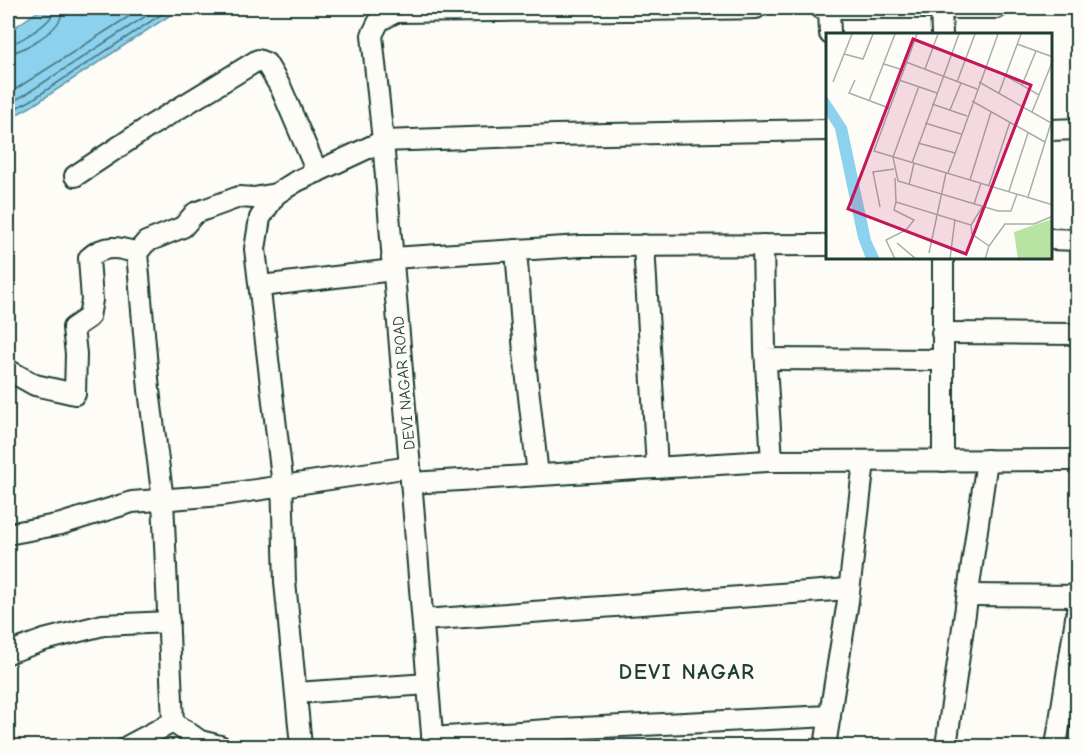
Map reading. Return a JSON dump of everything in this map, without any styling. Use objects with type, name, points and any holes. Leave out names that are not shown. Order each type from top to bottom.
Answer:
[{"type":"street","points":[[647,9],[756,8]]},
{"type":"street","points":[[821,8],[997,8]]},
{"type":"street","points":[[829,8],[830,33]]},
{"type":"street","points":[[941,8],[942,33]]},
{"type":"street","name":"DEVI NAGAR ROAD","points":[[432,742],[383,141],[372,35],[379,21],[396,12],[647,9]]},
{"type":"street","points":[[75,176],[150,126],[258,60],[266,63],[281,88],[317,171]]},
{"type":"street","points":[[1052,130],[1077,129]]},
{"type":"street","points":[[173,722],[163,500],[149,390],[137,253],[146,242],[183,227],[195,213],[239,197],[254,198],[276,194],[317,171],[383,141],[826,130]]},
{"type":"street","points":[[276,194],[260,218],[255,249],[282,485],[285,582],[302,747]]},
{"type":"street","points":[[1052,239],[1077,240]]},
{"type":"street","points":[[644,245],[657,468]]},
{"type":"street","points":[[763,245],[772,461]]},
{"type":"street","points":[[261,286],[393,264],[516,250],[581,246],[826,245]]},
{"type":"street","points":[[8,370],[35,385],[75,394],[76,354],[73,328],[89,316],[92,300],[89,258],[96,251],[118,246],[137,253]]},
{"type":"street","points":[[516,250],[524,353],[538,475]]},
{"type":"street","points":[[943,260],[943,461]]},
{"type":"street","points":[[942,333],[1077,334]]},
{"type":"street","points":[[766,359],[942,360]]},
{"type":"street","points":[[946,747],[987,460]]},
{"type":"street","points":[[8,534],[61,524],[132,502],[222,495],[282,485],[411,475],[538,475],[772,461],[1077,460]]},
{"type":"street","points":[[825,747],[849,589],[864,461]]},
{"type":"street","points":[[423,620],[849,589]]},
{"type":"street","points":[[968,595],[1077,596]]},
{"type":"street","points":[[1056,747],[1070,706],[1077,605]]},
{"type":"street","points":[[8,652],[44,640],[103,626],[169,622]]},
{"type":"street","points":[[296,693],[428,684]]},
{"type":"street","points":[[432,742],[561,729],[830,716]]},
{"type":"street","points":[[128,747],[173,722]]},
{"type":"street","points":[[173,722],[200,741],[220,747]]},
{"type":"water","points":[[43,8],[181,8],[32,106],[8,119],[8,32]]},
{"type":"district","name":"DEVI NAGAR","points":[[687,671]]}]
